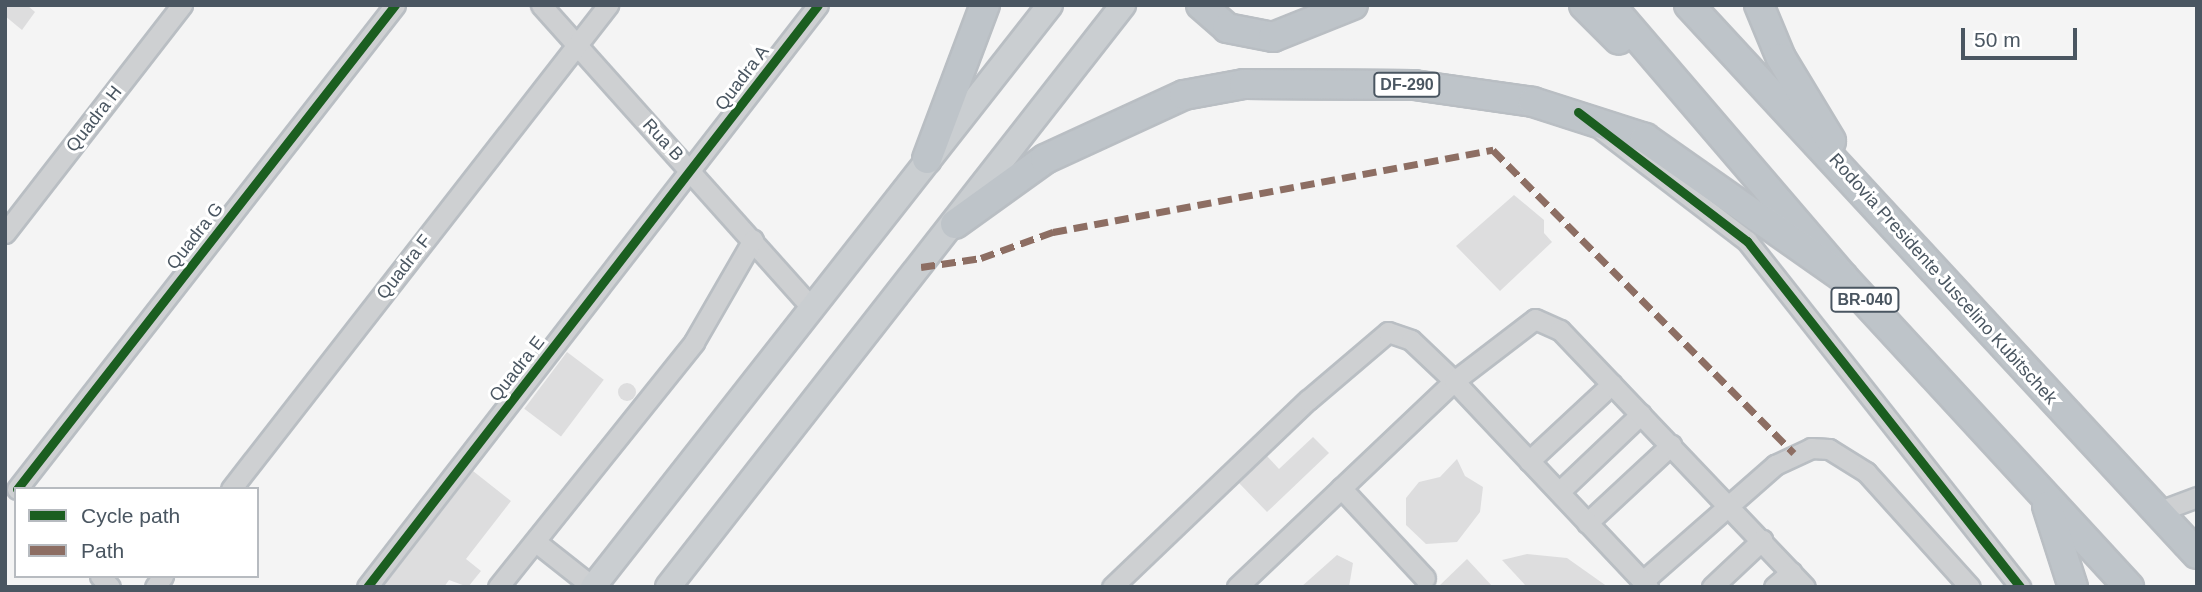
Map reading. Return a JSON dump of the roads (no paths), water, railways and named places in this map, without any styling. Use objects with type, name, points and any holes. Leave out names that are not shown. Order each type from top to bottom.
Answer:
[{"type":"highway","points":[[927,159],[985,5]]},
{"type":"highway","points":[[1201,5],[1227,28],[1273,37],[1353,5]]},
{"type":"highway","points":[[1584,5],[1628,48],[1664,69]]},
{"type":"highway","name":"BR-040","points":[[1610,5],[1843,277],[2129,587]]},
{"type":"highway","name":"Rodovia Presidente Juscelino Kubitschek","points":[[1689,5],[1856,182],[2197,554]]},
{"type":"highway","points":[[1759,5],[1781,58],[1856,182]]},
{"type":"highway","name":"DF-290","points":[[955,224],[1045,159],[1144,109],[1244,84],[1414,85],[1502,95],[1578,113],[1645,138],[1843,277]]},
{"type":"highway","points":[[2040,490],[2073,587]]},
{"type":"main road","points":[[593,587],[1050,5]]},
{"type":"main road","name":"DF-290","points":[[668,587],[955,224],[1123,5]]},
{"type":"street","name":"Quadra H","points":[[5,233],[182,5]]},
{"type":"street","name":"Quadra G","points":[[19,487],[396,5]]},
{"type":"street","name":"Rua B","points":[[541,5],[692,170],[811,307]]},
{"type":"street","name":"Quadra F","points":[[233,487],[608,5]]},
{"type":"street","name":"Quadra A","points":[[692,170],[818,5]]},
{"type":"street","points":[[1578,113],[1747,241],[2020,587]]},
{"type":"street","name":"Quadra E","points":[[367,587],[692,170]]},
{"type":"street","points":[[498,587],[694,342],[753,240]]},
{"type":"street","points":[[1237,587],[1454,381],[1535,319],[1560,330],[1805,587]]},
{"type":"street","points":[[1112,587],[1373,340],[1400,332],[1454,381],[1645,584],[1727,503],[1794,453],[1829,449],[1866,472],[1970,587]]},
{"type":"street","points":[[1529,461],[1612,384]]},
{"type":"street","points":[[1559,492],[1641,414]]},
{"type":"street","points":[[1587,523],[1671,446]]},
{"type":"street","points":[[5,471],[17,487]]},
{"type":"street","points":[[1341,488],[1425,578]]},
{"type":"street","points":[[2157,512],[2197,497]]},
{"type":"street","points":[[1712,587],[1762,540]]},
{"type":"street","points":[[536,541],[593,587]]},
{"type":"street","points":[[1774,587],[1791,572]]}]
